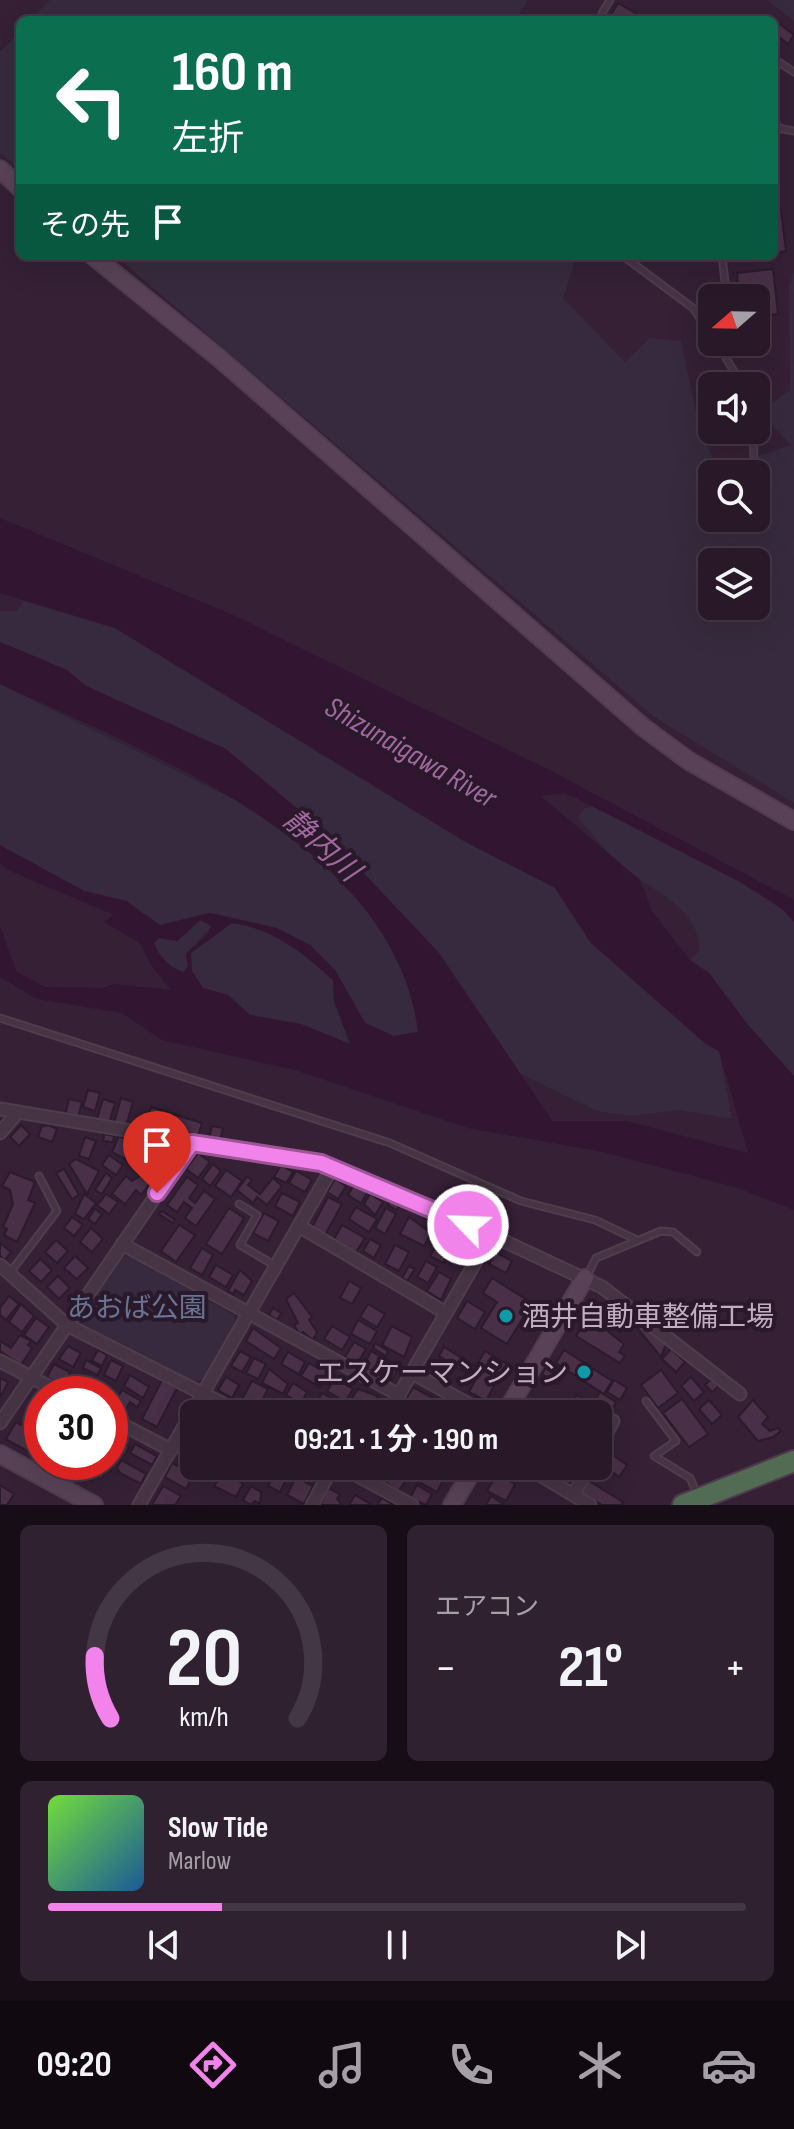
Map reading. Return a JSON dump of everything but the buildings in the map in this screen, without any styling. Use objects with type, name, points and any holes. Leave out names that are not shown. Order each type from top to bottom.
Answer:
[{"type":"highway","points":[[691,1502],[794,1461]]},
{"type":"street","points":[[0,169],[16,184]]},
{"type":"street","points":[[98,260],[219,358],[643,727],[702,769],[794,821]]},
{"type":"street","points":[[0,1109],[332,1168],[491,1235],[602,1287],[740,1394]]},
{"type":"street","points":[[0,1133],[18,1112]]},
{"type":"street","points":[[32,1376],[192,1143]]},
{"type":"street","points":[[139,1505],[332,1168]]},
{"type":"street","points":[[299,1226],[446,1313]]},
{"type":"street","points":[[396,1400],[491,1235]]},
{"type":"street","points":[[122,1244],[149,1255],[399,1395]]},
{"type":"street","points":[[5,1269],[67,1325],[217,1400]]},
{"type":"street","points":[[513,1400],[585,1278]]},
{"type":"street","points":[[0,1361],[29,1376]]},
{"type":"street","points":[[412,1373],[461,1400]]},
{"type":"street","points":[[0,1423],[24,1387]]},
{"type":"street","points":[[128,1427],[171,1450]]},
{"type":"street","points":[[0,1454],[94,1505]]},
{"type":"street","points":[[312,1505],[327,1480]]},
{"type":"street","points":[[372,1480],[412,1505]]},
{"type":"street","points":[[452,1505],[467,1480]]},
{"type":"street","points":[[550,1480],[590,1505]]},
{"type":"street","points":[[574,1494],[582,1480]]},
{"type":"lane","points":[[628,260],[693,308],[698,315]]},
{"type":"lane","points":[[722,260],[725,284]]},
{"type":"lane","points":[[753,444],[754,460]]},
{"type":"lane","points":[[0,1018],[390,1143],[521,1201],[595,1220],[637,1240]]},
{"type":"lane","points":[[5,1269],[57,1211],[39,1176]]},
{"type":"lane","points":[[239,1204],[257,1215],[240,1245],[276,1266]]},
{"type":"lane","points":[[585,1278],[596,1258],[661,1231],[673,1232],[697,1252]]},
{"type":"lane","points":[[646,1401],[676,1441],[654,1456],[690,1478],[691,1502]]},
{"type":"green space","points":[[50,0],[528,0],[518,16],[34,16]]},
{"type":"green space","points":[[767,0],[794,0],[794,21]]},
{"type":"green space","points":[[16,35],[16,167],[0,153],[0,52]]},
{"type":"green space","points":[[121,260],[575,260],[563,298],[625,362],[650,338],[681,341],[698,422],[698,444],[707,444],[713,460],[698,460],[698,532],[770,532],[770,460],[756,460],[756,457],[791,445],[770,423],[770,404],[790,390],[789,284],[794,271],[794,803],[653,716]]},
{"type":"green space","points":[[23,601],[115,628],[464,841],[555,888],[591,943],[707,1045],[719,1051],[732,1119],[679,1110],[631,1116],[597,1111],[520,1073],[439,953],[322,829],[86,686],[67,670],[0,642],[0,611],[17,611]]},
{"type":"green space","points":[[0,684],[247,806],[323,862],[379,924],[413,995],[418,1032],[394,1036],[365,1023],[335,970],[310,945],[277,928],[210,913],[160,925],[126,901],[84,891],[4,851],[0,845]]},
{"type":"green space","points":[[591,806],[729,874],[778,906],[794,922],[794,1076],[748,1025],[709,973],[690,960],[700,950],[697,934],[682,910],[621,865],[578,818],[584,809]]},
{"type":"green space","points":[[201,920],[212,926],[186,954],[188,966],[184,972],[174,968],[165,961],[154,943],[159,938],[177,941]]},
{"type":"green space","points":[[232,923],[261,930],[287,943],[333,980],[334,1002],[351,1044],[301,1024],[250,1015],[228,995],[203,988],[192,971],[191,953]]},
{"type":"green space","name":"あおば公園","points":[[129,1256],[234,1315],[235,1322],[202,1380],[196,1382],[83,1325],[83,1317],[122,1257]]},
{"type":"water","points":[[0,518],[231,614],[549,770],[794,900],[794,922],[784,910],[740,882],[576,798],[564,793],[541,796],[640,880],[652,911],[690,960],[709,973],[748,1025],[794,1076],[794,1210],[738,1188],[603,1152],[468,1128],[295,1070],[162,1040],[122,1013],[37,999],[0,977],[0,927],[17,972],[45,987],[102,988],[114,984],[171,990],[151,965],[140,943],[104,922],[114,915],[6,869],[0,863],[0,845],[84,891],[126,901],[160,925],[210,913],[277,928],[310,945],[335,970],[365,1023],[394,1036],[418,1032],[400,966],[364,908],[315,858],[257,814],[192,775],[0,684],[0,642],[67,670],[86,686],[226,749],[322,829],[439,953],[552,1121],[626,1121],[748,1153],[719,1051],[707,1045],[591,943],[555,888],[464,841],[115,628],[0,593]],"holes":[[[200,920],[211,926],[209,933],[186,954],[188,966],[184,972],[174,968],[154,943],[159,938],[177,941]],[[232,923],[261,930],[287,943],[333,980],[334,1001],[350,1044],[301,1024],[250,1015],[228,995],[203,988],[192,971],[191,953]]]},
{"type":"place","name":"酒井自動車整備工場","points":[[506,1316]]},
{"type":"place","name":"エスケーマンション","points":[[584,1372]]},
{"type":"route","points":[[157,1193],[192,1143],[321,1163],[468,1225]]},
{"type":"water label","name":"Shizunaigawa River","points":[[411,752]]},
{"type":"water label","name":"静内川","points":[[322,845]]}]
